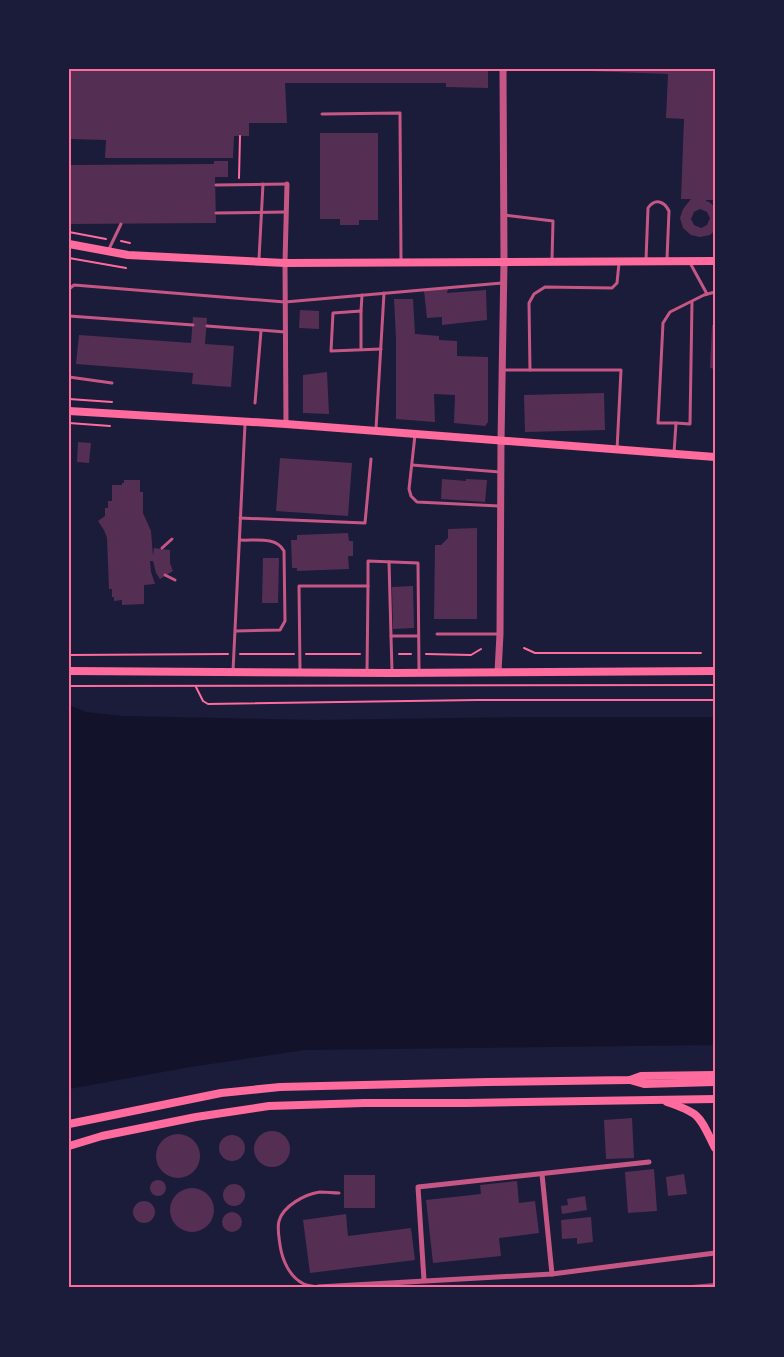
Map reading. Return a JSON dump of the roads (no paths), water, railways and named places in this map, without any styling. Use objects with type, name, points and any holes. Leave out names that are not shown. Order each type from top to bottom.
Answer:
[{"type":"main road","points":[[69,244],[128,255],[285,263],[715,261]]},
{"type":"main road","points":[[69,411],[286,424],[715,458]]},
{"type":"main road","points":[[69,670],[392,673],[715,671]]},
{"type":"main road","points":[[630,1080],[640,1076],[715,1075]]},
{"type":"main road","points":[[69,1124],[221,1093],[280,1087],[630,1080],[644,1084],[715,1082]]},
{"type":"main road","points":[[69,1146],[102,1136],[195,1117],[269,1106],[363,1102],[466,1103],[715,1099]]},
{"type":"main road","points":[[661,1100],[694,1112],[704,1124],[715,1148]]},
{"type":"street","points":[[498,672],[504,262],[503,69]]},
{"type":"street","points":[[286,424],[287,184]]},
{"type":"street","points":[[424,1280],[418,1187],[649,1162]]},
{"type":"street","points":[[542,1174],[552,1274]]},
{"type":"street","points":[[318,1287],[552,1274],[715,1252]]},
{"type":"lane","points":[[322,114],[400,113],[401,262]]},
{"type":"lane","points":[[259,261],[263,184]]},
{"type":"lane","points":[[216,185],[287,184]]},
{"type":"lane","points":[[646,262],[648,208],[656,201],[661,201],[669,211],[667,261]]},
{"type":"lane","points":[[216,213],[286,212]]},
{"type":"lane","points":[[504,215],[553,221],[551,262]]},
{"type":"lane","points":[[108,251],[121,224]]},
{"type":"lane","points":[[689,261],[707,294]]},
{"type":"lane","points":[[530,370],[529,303],[534,294],[545,287],[612,288],[617,283],[619,262]]},
{"type":"lane","points":[[69,289],[74,285],[285,302],[503,283]]},
{"type":"lane","points":[[692,301],[690,424],[658,423],[663,323],[670,312],[692,301],[707,294],[715,292]]},
{"type":"lane","points":[[376,431],[384,293]]},
{"type":"lane","points":[[361,350],[362,295]]},
{"type":"lane","points":[[361,311],[333,313],[331,351],[381,349]]},
{"type":"lane","points":[[69,316],[193,325]]},
{"type":"lane","points":[[207,326],[285,332]]},
{"type":"lane","points":[[255,403],[261,331]]},
{"type":"lane","points":[[502,370],[621,370],[617,451]]},
{"type":"lane","points":[[69,377],[112,383]]},
{"type":"lane","points":[[234,671],[245,422]]},
{"type":"lane","points":[[674,455],[676,423]]},
{"type":"lane","points":[[415,434],[409,489],[417,502],[501,507]]},
{"type":"lane","points":[[240,518],[365,523],[371,459]]},
{"type":"lane","points":[[412,465],[501,472]]},
{"type":"lane","points":[[162,548],[172,539]]},
{"type":"lane","points":[[236,631],[280,630],[285,621],[284,551],[274,541],[240,540]]},
{"type":"lane","points":[[367,672],[368,561],[418,563],[419,672]]},
{"type":"lane","points":[[389,562],[392,673]]},
{"type":"lane","points":[[165,575],[176,580]]},
{"type":"lane","points":[[300,672],[298,586],[368,586]]},
{"type":"lane","points":[[437,634],[500,634]]},
{"type":"lane","points":[[391,636],[418,636]]},
{"type":"lane","points":[[318,1287],[304,1284],[288,1269],[282,1257],[278,1233],[279,1221],[290,1205],[302,1198],[319,1192],[339,1193]]},
{"type":"railway","points":[[680,1288],[715,1285]]}]
